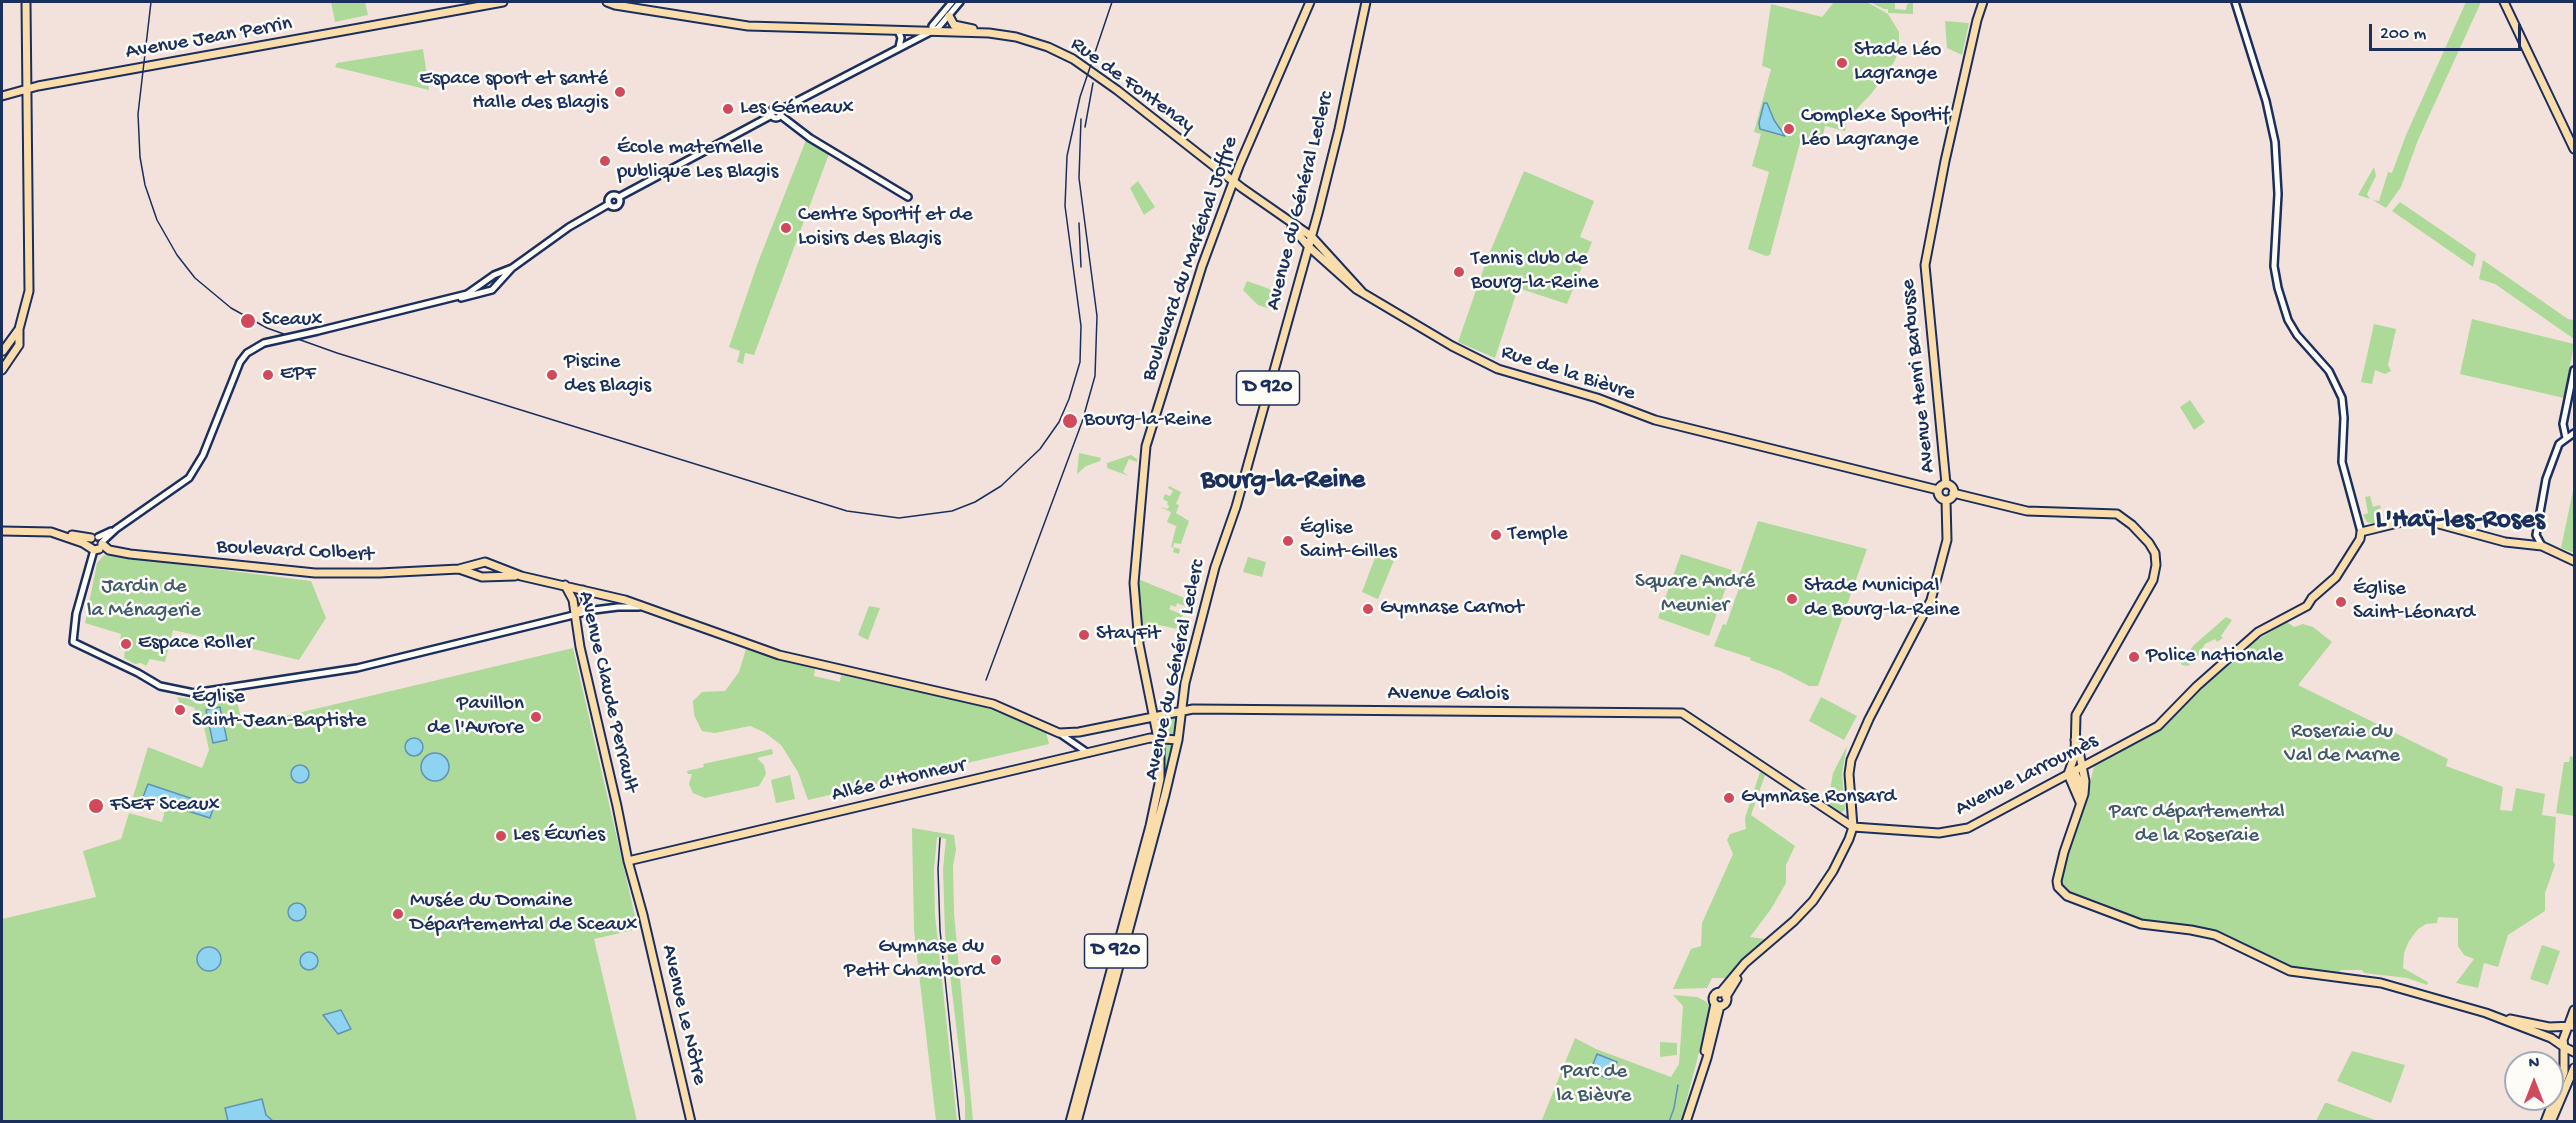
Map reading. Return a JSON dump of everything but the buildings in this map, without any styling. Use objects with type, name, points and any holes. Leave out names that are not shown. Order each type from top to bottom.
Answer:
[{"type":"main road","points":[[2,370],[19,345],[19,329],[29,291],[26,2]]},
{"type":"main road","name":"Avenue Jean Perrin","points":[[2,96],[27,88],[503,2]]},
{"type":"main road","name":"Rue de Fontenay","points":[[607,2],[748,26],[981,32],[1033,42],[1073,59],[1289,222]]},
{"type":"main road","name":"Boulevard du Maréchal Joffre","points":[[1153,716],[1138,644],[1133,576],[1146,446],[1189,304],[1233,181],[1310,2]]},
{"type":"main road","name":"Avenue du Général Leclerc","points":[[1077,1122],[1178,740],[1185,683],[1218,556],[1236,507],[1309,247],[1339,129],[1366,2]]},
{"type":"main road","name":"Avenue Henri Barbusse","points":[[1946,484],[1925,265],[1934,211],[1966,66],[1983,2]]},
{"type":"main road","points":[[2504,2],[2574,150]]},
{"type":"main road","points":[[949,16],[954,25],[981,32]]},
{"type":"main road","name":"Rue de la Bièvre","points":[[1289,222],[1311,236],[1362,292]]},
{"type":"main road","name":"Rue de la Bièvre","points":[[1289,222],[1309,247],[1356,289],[1448,344],[1498,369],[1597,398],[1650,419],[1938,490]]},
{"type":"main road","points":[[2,370],[3,351],[19,329]]},
{"type":"main road","points":[[7,344],[19,345]]},
{"type":"main road","points":[[3,351],[13,352]]},
{"type":"main road","points":[[1946,484],[1952,488],[1953,493],[1946,500],[1939,496],[1938,490],[1946,484]]},
{"type":"main road","points":[[1953,493],[2027,512],[2117,514],[2132,525],[2149,543],[2156,559],[2156,572],[2076,715],[2074,740],[2077,762],[2082,767],[2084,794],[2064,852],[2054,872],[2053,885],[2059,896],[2141,924],[2215,935],[2290,971],[2381,983],[2454,1003],[2502,1018],[2551,1038],[2574,1052]]},
{"type":"main road","name":"Avenue Henri Barbusse","points":[[1853,827],[1849,774],[1851,760],[1869,719],[1931,600],[1947,540],[1946,500]]},
{"type":"main road","points":[[2361,532],[2410,520],[2420,520],[2490,538],[2542,546],[2574,561]]},
{"type":"main road","name":"Boulevard Colbert","points":[[2,530],[51,532],[130,554],[315,573],[459,569],[485,562],[521,576],[626,600],[779,655],[993,704],[1059,733]]},
{"type":"main road","name":"Avenue Larroumès","points":[[1853,827],[1960,831],[2158,726],[2205,678],[2258,632],[2307,606],[2312,598],[2336,577],[2357,544],[2361,532]]},
{"type":"main road","points":[[474,565],[474,574]]},
{"type":"main road","points":[[493,576],[496,566]]},
{"type":"main road","name":"Boulevard Colbert","points":[[459,569],[474,574],[521,576]]},
{"type":"main road","name":"Avenue Claude Perrault","points":[[566,587],[573,600],[574,615],[630,861]]},
{"type":"main road","points":[[573,600],[585,591]]},
{"type":"main road","points":[[574,615],[586,605],[585,591]]},
{"type":"main road","name":"Avenue Galois","points":[[1059,733],[1080,732],[1182,710],[1682,712],[1838,817]]},
{"type":"main road","name":"Avenue du Général Leclerc","points":[[1070,1122],[1158,795],[1161,762],[1153,716]]},
{"type":"main road","name":"Allée d'Honneur","points":[[630,861],[1150,738],[1178,740]]},
{"type":"main road","points":[[2077,753],[2097,759]]},
{"type":"main road","points":[[2077,753],[2071,773],[2080,804]]},
{"type":"main road","points":[[2071,773],[2084,794]]},
{"type":"main road","points":[[1838,817],[1849,814],[1852,808]]},
{"type":"main road","points":[[1717,1005],[1725,1004],[1723,995],[1745,963],[1813,901],[1838,861],[1853,827],[1838,817]]},
{"type":"main road","name":"Avenue Le Nôtre","points":[[630,861],[691,1122]]},
{"type":"main road","points":[[1686,1122],[1717,1005],[1714,996],[1723,995]]},
{"type":"main road","points":[[2545,1122],[2562,1078],[2564,1037],[2571,1027],[2574,1010]]},
{"type":"main road","points":[[2502,1018],[2549,1027],[2571,1027]]},
{"type":"main road","points":[[2551,1122],[2574,1068]]},
{"type":"street","points":[[932,31],[932,26],[952,2]]},
{"type":"street","points":[[429,304],[492,290],[512,268],[569,227],[609,204],[614,207],[618,206],[619,197],[772,115],[776,117],[899,47],[938,28],[960,2]]},
{"type":"street","points":[[2235,2],[2273,132],[2278,194],[2274,266],[2278,288],[2288,320],[2297,335],[2331,374],[2342,398],[2344,418],[2342,462],[2361,532]]},
{"type":"street","points":[[898,30],[901,35],[899,47]]},
{"type":"street","points":[[780,113],[794,128],[908,197]]},
{"type":"street","points":[[512,268],[494,275],[467,294],[264,343],[247,353],[231,380],[203,455],[189,478],[96,544],[75,620],[73,640],[76,644],[138,673],[160,687],[194,693],[364,666],[574,615],[618,607],[649,609]]},
{"type":"street","points":[[480,285],[483,293]]},
{"type":"street","points":[[2566,438],[2563,424],[2574,370]]},
{"type":"street","points":[[2542,546],[2536,535],[2546,479],[2559,444],[2574,433]]},
{"type":"street","points":[[2524,544],[2536,535]]},
{"type":"street","points":[[1059,733],[1088,753]]},
{"type":"green space","points":[[331,2],[365,2],[368,15],[335,22]]},
{"type":"green space","name":"Complexe Sportif Léo Lagrange","points":[[1834,2],[1867,2],[1888,14],[1899,32],[1899,51],[1893,64],[1871,94],[1846,120],[1845,131],[1825,126],[1823,136],[1818,135],[1818,143],[1801,139],[1770,255],[1766,256],[1748,249],[1769,172],[1752,166],[1761,134],[1754,132],[1771,69],[1762,66],[1771,4],[1822,17]]},
{"type":"green space","points":[[1870,2],[1895,3],[1895,9],[1906,10],[1907,4],[1913,2],[1913,14],[1888,13],[1888,9]]},
{"type":"green space","points":[[2466,2],[2481,2],[2418,140],[2401,187],[2386,208],[2373,200],[2379,201],[2388,172],[2392,173],[2406,135]]},
{"type":"green space","points":[[1945,21],[1969,23],[1962,55],[1947,48]]},
{"type":"green space","points":[[423,49],[429,90],[335,67],[337,63]]},
{"type":"green space","name":"Centre Sportif et de Loisirs des Blagis","points":[[806,140],[829,154],[754,355],[745,353],[743,364],[737,362],[740,351],[729,347],[757,265]]},
{"type":"green space","points":[[2374,167],[2376,176],[2367,194],[2370,199],[2358,195]]},
{"type":"green space","points":[[1524,171],[1594,201],[1580,237],[1592,242],[1567,304],[1518,288],[1495,358],[1458,342],[1487,259]]},
{"type":"green space","points":[[1138,181],[1155,207],[1144,215],[1130,188]]},
{"type":"green space","points":[[2400,202],[2476,254],[2473,267],[2392,211]]},
{"type":"green space","points":[[2483,260],[2568,319],[2574,320],[2574,339],[2495,284],[2479,279]]},
{"type":"green space","points":[[1247,281],[1275,291],[1270,309],[1258,305],[1243,290]]},
{"type":"green space","points":[[2472,319],[2574,344],[2564,398],[2460,374]]},
{"type":"green space","points":[[2374,324],[2396,329],[2388,365],[2391,371],[2385,374],[2375,370],[2372,384],[2361,382]]},
{"type":"green space","points":[[2190,400],[2205,422],[2194,430],[2180,407]]},
{"type":"green space","points":[[1079,453],[1101,458],[1100,461],[1086,466],[1077,474]]},
{"type":"green space","points":[[1131,455],[1137,459],[1137,462],[1129,459],[1123,472],[1129,476],[1107,468],[1107,463]]},
{"type":"green space","points":[[1169,486],[1181,492],[1176,504],[1179,505],[1176,513],[1189,521],[1181,544],[1174,543],[1173,547],[1180,549],[1179,554],[1173,552],[1174,548],[1171,547],[1176,527],[1178,527],[1167,522],[1171,512],[1160,507],[1168,509],[1168,502],[1163,499],[1165,494],[1170,496],[1173,491],[1168,488]]},
{"type":"green space","points":[[2574,486],[2574,553],[2561,548]]},
{"type":"green space","points":[[2370,496],[2373,507],[2380,505],[2381,508],[2376,510],[2380,522],[2374,524],[2367,522],[2363,515],[2368,513],[2365,497]]},
{"type":"green space","name":"Stade Municipal de Bourg-la-Reine","points":[[1758,521],[1867,549],[1818,686],[1809,686],[1780,671],[1750,660],[1751,658],[1714,646],[1723,624],[1726,625],[1738,591],[1739,576]]},
{"type":"green space","points":[[1377,552],[1395,558],[1378,599],[1362,592]]},
{"type":"green space","name":"Square André Meunier","points":[[1681,554],[1732,570],[1709,636],[1658,618]]},
{"type":"green space","name":"Jardin de la Ménagerie","points":[[104,555],[311,581],[326,618],[299,660],[173,630],[165,662],[150,659],[146,666],[141,663],[135,664],[124,658],[125,650],[119,648],[121,634],[85,623],[97,563]]},
{"type":"green space","points":[[1248,557],[1266,562],[1262,577],[1243,572]]},
{"type":"green space","points":[[1138,579],[1187,599],[1185,606],[1177,603],[1176,607],[1171,605],[1169,609],[1183,615],[1177,629],[1159,625],[1156,630],[1142,625]]},
{"type":"green space","points":[[869,606],[880,608],[868,640],[858,635]]},
{"type":"green space","points":[[2226,617],[2232,620],[2221,636],[2223,638],[2217,642],[2215,639],[2205,644],[2196,659],[2188,666],[2182,665],[2180,662],[2194,645]]},
{"type":"green space","name":"Parc départemental de la Roseraie","points":[[2287,622],[2294,627],[2303,624],[2313,627],[2332,642],[2298,685],[2448,759],[2446,766],[2503,787],[2500,810],[2512,811],[2516,788],[2545,794],[2542,815],[2556,817],[2553,861],[2555,865],[2545,893],[2545,911],[2508,935],[2498,967],[2484,963],[2478,988],[2456,983],[2474,959],[2464,955],[2458,946],[2458,918],[2438,917],[2437,923],[2426,924],[2418,929],[2409,941],[2404,953],[2403,968],[2428,982],[2427,985],[2407,978],[2364,973],[2362,970],[2341,970],[2339,973],[2296,969],[2213,931],[2143,920],[2067,893],[2063,889],[2060,880],[2061,873],[2084,809],[2094,766],[2160,730],[2203,685],[2250,644]]},
{"type":"green space","points":[[573,648],[638,929],[594,939],[637,1121],[2,1121],[2,919],[96,897],[83,851],[121,839],[129,813],[162,822],[166,806],[133,797],[148,747],[202,768],[209,750],[201,713],[194,711],[195,708],[180,703],[177,697],[196,700],[236,698],[243,726]]},
{"type":"green space","points":[[746,649],[815,669],[814,676],[840,682],[841,675],[990,708],[1046,732],[1049,744],[808,800],[798,772],[781,745],[764,732],[750,726],[715,733],[702,731],[694,715],[693,701],[702,692],[725,691],[739,672]]},
{"type":"green space","points":[[1821,697],[1857,716],[1844,740],[1809,721]]},
{"type":"green space","points":[[1176,716],[1175,734],[1162,735],[1158,720]]},
{"type":"green space","points":[[1162,743],[1173,744],[1159,807],[1157,807],[1162,783]]},
{"type":"green space","points":[[1847,746],[1842,773],[1845,810],[1840,813],[1829,807],[1831,784],[1833,773]]},
{"type":"green space","points":[[772,749],[773,754],[757,758],[764,765],[766,774],[759,786],[705,798],[693,793],[689,784],[692,774],[688,774],[687,771],[704,767],[703,764]]},
{"type":"green space","points":[[2570,756],[2574,757],[2574,816],[2556,813],[2564,762],[2569,762]]},
{"type":"green space","points":[[1760,772],[1765,775],[1751,815],[1795,846],[1786,865],[1786,883],[1771,909],[1750,937],[1765,939],[1726,978],[1712,978],[1707,988],[1673,989],[1691,949],[1701,946],[1702,923],[1733,854],[1727,840],[1730,834],[1746,829],[1745,818]]},
{"type":"green space","points":[[790,775],[795,799],[776,803],[771,780]]},
{"type":"green space","points":[[912,828],[954,835],[956,850],[953,866],[954,913],[973,1121],[965,1121],[965,1100],[945,933],[943,869],[946,839],[937,837],[934,869],[935,915],[957,1121],[936,1121],[914,930]]},
{"type":"green space","points":[[2542,945],[2560,951],[2548,985],[2530,979]]},
{"type":"green space","name":"Parc de la Bièvre","points":[[1673,995],[1697,997],[1711,1007],[1681,1121],[1541,1122],[1575,1038],[1596,1049],[1671,1077],[1679,1064],[1683,1006]]},
{"type":"green space","points":[[1660,1042],[1677,1043],[1677,1055],[1660,1057]]},
{"type":"green space","points":[[2352,1051],[2405,1065],[2391,1103],[2337,1081]]},
{"type":"green space","points":[[2327,1103],[2378,1121],[2316,1121]]},
{"type":"water","points":[[1764,103],[1767,103],[1774,120],[1785,136],[1760,129],[1759,123]]},
{"type":"water","points":[[220,707],[227,740],[213,743],[206,710]]},
{"type":"water","points":[[414,738],[420,741],[423,747],[420,753],[414,756],[408,753],[405,747],[408,741]]},
{"type":"water","points":[[435,753],[445,757],[449,767],[445,777],[435,781],[425,777],[421,767],[425,757]]},
{"type":"water","points":[[300,765],[308,770],[309,774],[304,782],[300,783],[292,778],[291,774],[296,766]]},
{"type":"water","points":[[148,784],[214,806],[210,818],[143,797]]},
{"type":"water","points":[[297,903],[303,906],[306,912],[303,918],[297,921],[291,918],[288,912],[291,906]]},
{"type":"water","points":[[209,947],[214,948],[220,954],[220,964],[214,970],[209,971],[204,970],[198,964],[197,959],[198,954],[204,948]]},
{"type":"water","points":[[309,952],[315,955],[318,961],[315,967],[309,970],[303,967],[300,961],[303,955]]},
{"type":"water","points":[[341,1010],[351,1029],[338,1034],[323,1015]]},
{"type":"water","points":[[1597,1054],[1617,1062],[1610,1079],[1590,1072]]},
{"type":"water","points":[[262,1099],[266,1115],[273,1121],[228,1121],[225,1108]]},
{"type":"waterway","points":[[1669,1122],[1678,1085]]},
{"type":"railway","points":[[151,2],[138,114],[140,157],[145,185],[157,220],[177,255],[195,278],[231,308],[267,328],[337,353],[847,511],[899,518],[952,511],[975,502],[1001,486],[1040,449],[1059,422],[1069,399],[1080,362],[1081,326],[1065,206],[1067,156],[1080,97],[1112,2]]},
{"type":"railway","points":[[1085,127],[1093,83]]},
{"type":"railway","points":[[986,680],[1082,422],[1095,376],[1097,316],[1079,178],[1081,119]]},
{"type":"railway","points":[[1079,223],[1081,267]]},
{"type":"railway","points":[[940,838],[938,869],[940,930],[960,1122]]},
{"type":"place","name":"Stade Léo Lagrange","points":[[1842,63]]},
{"type":"place","name":"Espace sport et santé Halle des Blagis","points":[[620,92]]},
{"type":"place","name":"Les Gémeaux","points":[[728,109]]},
{"type":"place","name":"Complexe Sportif Léo Lagrange","points":[[1789,129]]},
{"type":"place","name":"École maternelle publique Les Blagis","points":[[605,161]]},
{"type":"place","name":"Centre Sportif et de Loisirs des Blagis","points":[[786,228]]},
{"type":"place","name":"Tennis club de Bourg-la-Reine","points":[[1459,272]]},
{"type":"place","name":"Sceaux","points":[[248,321]]},
{"type":"place","name":"EPF","points":[[268,375]]},
{"type":"place","name":"Piscine des Blagis","points":[[552,375]]},
{"type":"place","name":"Bourg-la-Reine","points":[[1070,421]]},
{"type":"place","name":"Temple","points":[[1496,535]]},
{"type":"place","name":"Église Saint-Gilles","points":[[1288,541]]},
{"type":"place","name":"Stade Municipal de Bourg-la-Reine","points":[[1792,599]]},
{"type":"place","name":"Église Saint-Léonard","points":[[2341,602]]},
{"type":"place","name":"Gymnase Carnot","points":[[1368,609]]},
{"type":"place","name":"StayFit","points":[[1084,635]]},
{"type":"place","name":"Espace Roller","points":[[126,644]]},
{"type":"place","name":"Police nationale","points":[[2134,657]]},
{"type":"place","name":"Église Saint-Jean-Baptiste","points":[[180,710]]},
{"type":"place","name":"Pavillon de l'Aurore","points":[[536,717]]},
{"type":"place","name":"Gymnase Ronsard","points":[[1729,798]]},
{"type":"place","name":"FSEF Sceaux","points":[[96,806]]},
{"type":"place","name":"Les Écuries","points":[[501,836]]},
{"type":"place","name":"Musée du Domaine Départemental de Sceaux","points":[[398,914]]},
{"type":"place","name":"Gymnase du Petit Chambord","points":[[996,960]]},
{"type":"district","name":"Bourg-la-Reine","points":[[1283,482]]},
{"type":"district","name":"L'Haÿ-les-Roses","points":[[2460,522]]},
{"type":"park label","name":"Roseraie du Val de Marne","points":[[2342,745]]}]
